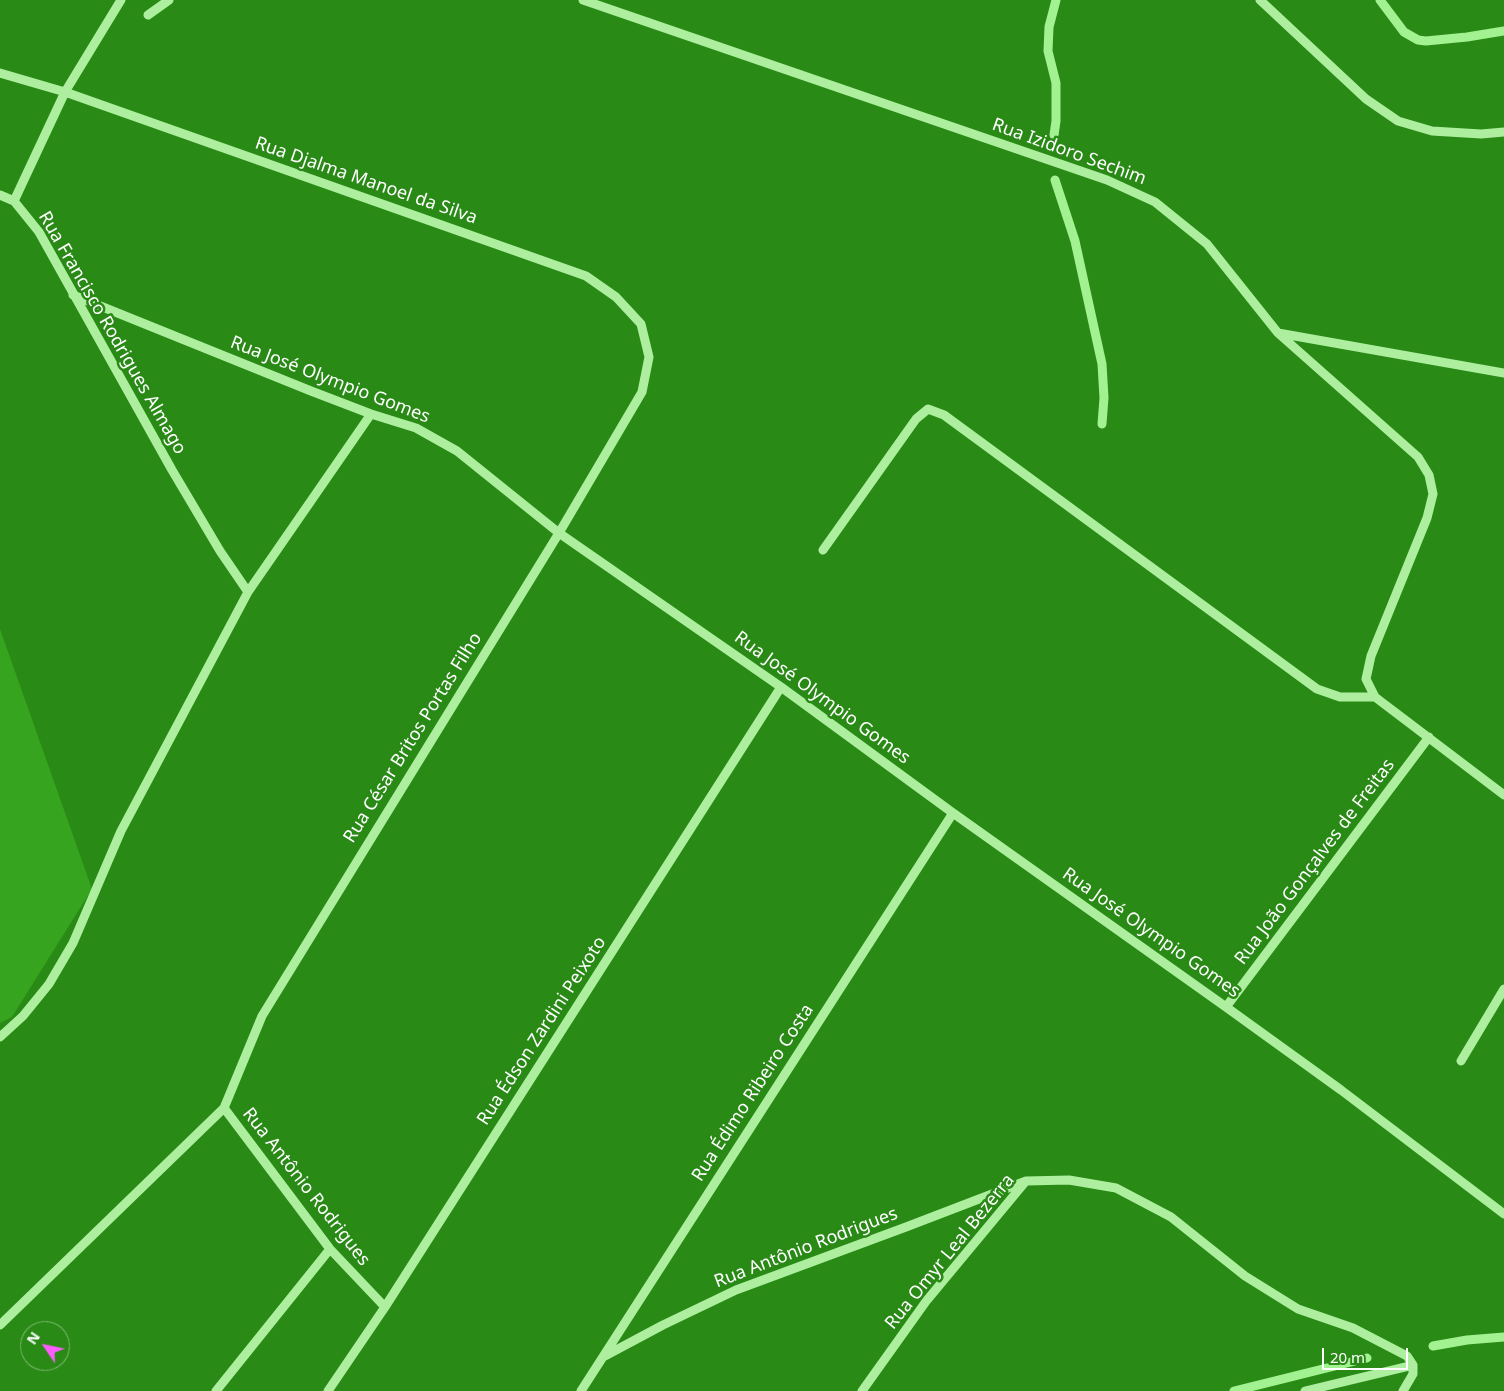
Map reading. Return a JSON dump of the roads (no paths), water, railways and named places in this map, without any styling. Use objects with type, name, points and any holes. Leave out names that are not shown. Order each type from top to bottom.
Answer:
[{"type":"street","points":[[14,201],[65,92],[121,0]]},
{"type":"street","points":[[148,15],[169,0]]},
{"type":"street","name":"Rua Izidoro Sechim","points":[[583,0],[1107,180],[1154,202],[1207,244],[1278,333],[1418,457],[1429,475],[1433,494],[1427,518],[1372,656],[1366,679],[1375,697]]},
{"type":"street","points":[[1260,0],[1366,99],[1398,121],[1432,131],[1480,134],[1504,132]]},
{"type":"street","name":"Rua Djalma Manoel da Silva","points":[[0,73],[65,92],[586,276],[616,297],[641,324],[649,357],[642,392]]},
{"type":"street","name":"Rua Francisco Rodrigues Almago","points":[[0,195],[14,201],[39,232],[172,470],[220,550],[248,592]]},
{"type":"street","name":"Rua José Olympio Gomes","points":[[73,295],[371,414],[416,428],[457,451],[559,533],[782,687],[953,813],[1226,1006],[1341,1090],[1504,1214]]},
{"type":"street","points":[[1278,333],[1504,373]]},
{"type":"street","name":"Rua César Britos Portas Filho","points":[[224,1108],[262,1016],[559,533],[642,392]]},
{"type":"street","points":[[823,550],[916,419],[928,409],[944,415],[1317,689],[1340,697],[1375,697],[1504,795]]},
{"type":"street","points":[[0,1037],[23,1016],[49,984],[73,943],[121,831],[248,592],[371,414]]},
{"type":"street","name":"Rua Édson Zardini Peixoto","points":[[328,1391],[385,1307],[782,687]]},
{"type":"street","name":"Rua João Gonçalves de Freitas","points":[[1226,1006],[1429,738]]},
{"type":"street","name":"Rua Édimo Ribeiro Costa","points":[[581,1391],[953,813]]},
{"type":"street","points":[[1461,1061],[1504,989]]},
{"type":"street","points":[[0,1324],[224,1108]]},
{"type":"street","name":"Rua Antônio Rodrigues","points":[[224,1108],[330,1249],[385,1307]]},
{"type":"street","name":"Rua Omyr Leal Bezerra","points":[[862,1391],[927,1300],[1026,1181],[1069,1180],[1116,1188],[1171,1216],[1245,1276],[1298,1309],[1353,1328],[1407,1356],[1413,1365]]},
{"type":"street","name":"Rua Antônio Rodrigues","points":[[603,1357],[663,1325],[736,1290],[906,1228],[1026,1181]]},
{"type":"street","points":[[216,1391],[330,1249]]},
{"type":"street","points":[[1305,1391],[1413,1365],[1413,1374],[1403,1391]]},
{"type":"waterway","points":[[1054,135],[1056,83],[1048,51],[1049,27],[1056,0]]},
{"type":"waterway","points":[[1380,0],[1404,32],[1418,40],[1467,37],[1504,31]]},
{"type":"waterway","points":[[1055,180],[1075,241],[1102,364],[1104,398],[1102,424]]},
{"type":"waterway","points":[[1433,1346],[1467,1340],[1504,1337]]},
{"type":"waterway","points":[[1234,1391],[1367,1358]]}]
